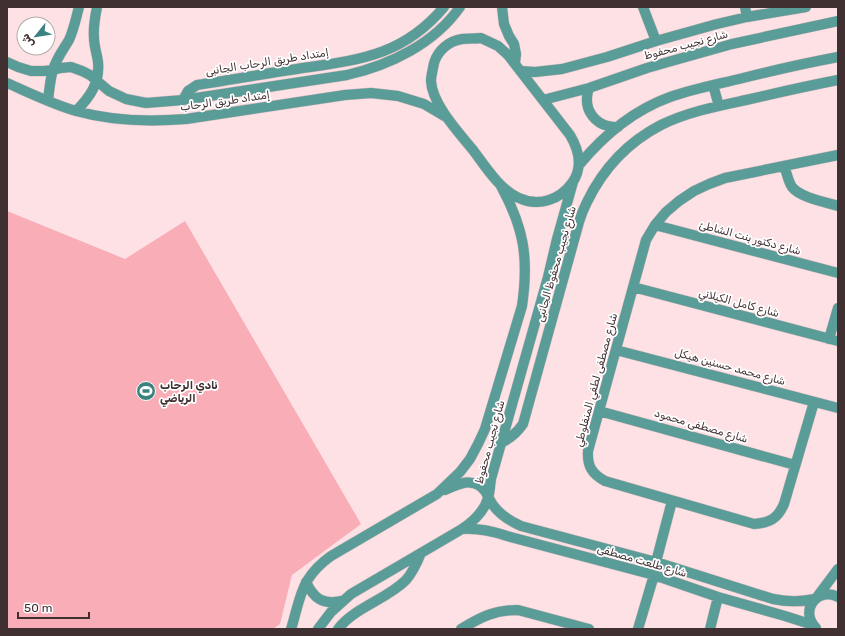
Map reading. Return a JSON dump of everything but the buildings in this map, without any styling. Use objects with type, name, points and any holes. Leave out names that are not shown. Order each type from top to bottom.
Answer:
[{"type":"street","points":[[76,111],[88,97],[97,81],[98,72],[94,43],[94,20],[97,7]]},
{"type":"street","name":"إمتداد طريق الرحاب الجانبى","points":[[183,100],[188,91],[197,85],[362,58],[378,54],[404,42],[428,24],[444,7]]},
{"type":"street","name":"إمتداد طريق الرحاب","points":[[7,62],[18,68],[31,71],[44,71],[71,67],[90,75],[108,91],[126,99],[146,103],[183,100],[365,71],[413,50],[448,22],[460,7]]},
{"type":"street","points":[[502,7],[504,24],[514,44],[518,67]]},
{"type":"street","points":[[643,7],[656,41]]},
{"type":"street","points":[[518,67],[534,72],[562,69],[696,30],[746,12],[806,7]]},
{"type":"street","points":[[48,101],[48,90],[53,70],[69,39],[78,12],[94,20]]},
{"type":"street","name":"شارع نجيب محفوظ","points":[[542,100],[589,88],[647,68],[732,44],[838,21]]},
{"type":"street","points":[[431,37],[440,50]]},
{"type":"street","points":[[573,182],[565,192],[554,199],[542,202],[530,202],[518,198],[501,186],[447,117],[437,101],[431,81],[435,60],[440,50],[462,39],[481,38],[498,46],[518,67],[570,135],[576,144],[579,166]]},
{"type":"street","points":[[579,166],[604,138],[618,127],[646,109],[669,97],[713,85],[838,57]]},
{"type":"street","points":[[362,58],[365,71]]},
{"type":"street","name":"شارع نجيب محفوظ الجانبى","points":[[501,443],[514,435],[523,424],[579,222],[586,203],[597,182],[607,168],[634,142],[662,124],[677,118],[719,106],[838,80]]},
{"type":"street","name":"إمتداد طريق الرحاب","points":[[7,83],[48,101],[76,111],[119,119],[162,121],[205,117],[345,95],[371,93],[398,96],[424,104],[447,117]]},
{"type":"street","points":[[713,85],[719,106]]},
{"type":"street","points":[[589,88],[587,98],[588,107],[592,116],[599,122],[608,126],[618,127]]},
{"type":"street","name":"شارع مصطفى لطفي المنفلوطي","points":[[814,402],[784,504],[776,517],[762,524],[754,524],[605,482],[593,473],[589,466],[588,451],[599,410],[646,240],[655,225],[666,212],[679,201],[694,191],[709,184],[726,178],[838,155]]},
{"type":"street","name":"شارع نجيب محفوظ","points":[[318,629],[342,601],[360,588],[462,528],[479,515],[484,507],[548,277],[559,232],[579,166]]},
{"type":"street","points":[[784,166],[790,183],[796,191],[806,196],[838,206]]},
{"type":"street","name":"شارع نجيب محفوظ","points":[[291,629],[306,582],[321,564],[331,556],[437,494],[460,472],[470,459],[478,444],[485,429],[522,306],[525,285],[526,264],[518,223],[511,204],[501,186]]},
{"type":"street","name":"شارع دكتور بنت الشاطئ","points":[[655,225],[838,273]]},
{"type":"street","name":"شارع كامل الكيلاني","points":[[633,287],[834,340]]},
{"type":"street","points":[[834,340],[838,308]]},
{"type":"street","name":"شارع محمد حسنين هيكل","points":[[616,350],[838,408]]},
{"type":"street","name":"شارع مصطفى محمود","points":[[599,410],[795,465]]},
{"type":"street","name":"شارع طلعت مصطفى","points":[[437,494],[456,485],[469,482],[481,487],[502,515],[521,526],[656,562],[773,599],[797,601],[816,598],[822,594],[834,595],[838,597]]},
{"type":"street","points":[[656,562],[672,501]]},
{"type":"street","name":"شارع طلعت مصطفى","points":[[462,528],[493,532],[654,575],[718,597],[790,617],[815,627]]},
{"type":"street","points":[[338,629],[353,615],[394,590],[406,580],[415,568],[421,553]]},
{"type":"street","points":[[815,627],[810,620],[809,609],[811,604],[838,569]]},
{"type":"street","points":[[638,629],[654,575]]},
{"type":"street","points":[[306,582],[310,591],[320,600],[333,603],[342,601]]},
{"type":"street","points":[[710,629],[718,597]]},
{"type":"street","points":[[461,629],[484,616],[510,610],[518,610],[589,629]]},
{"type":"shaded area","name":"نادي الرحاب الرياضي","points":[[7,211],[125,259],[185,221],[361,524],[292,575],[280,624],[273,629],[7,629]]},
{"type":"place","name":"نادي الرحاب الرياضي","points":[[146,391]]}]
